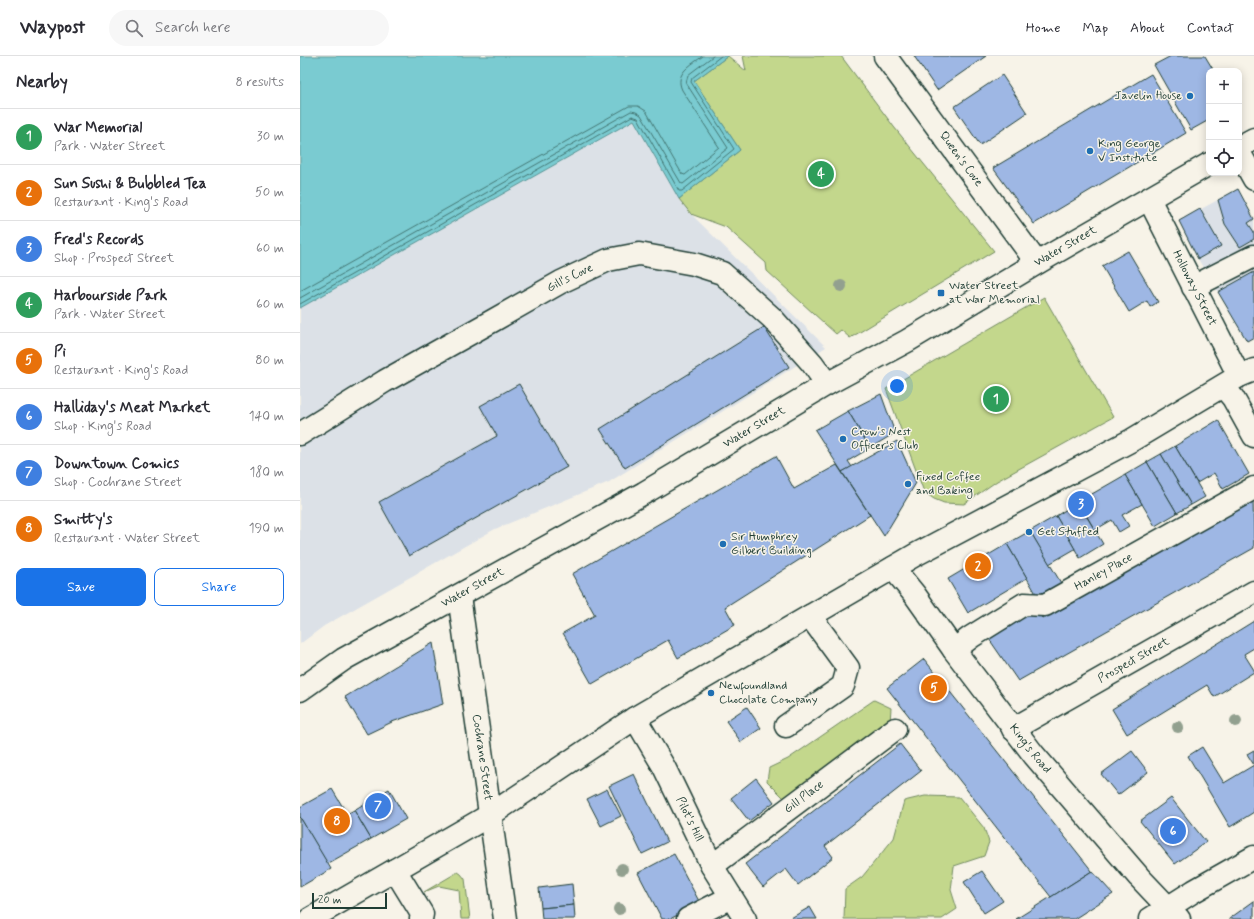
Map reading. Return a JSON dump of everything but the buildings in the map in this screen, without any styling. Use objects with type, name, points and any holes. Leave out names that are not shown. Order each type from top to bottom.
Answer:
[{"type":"street","name":"Queen's Cove","points":[[885,56],[1037,263]]},
{"type":"street","points":[[1242,145],[1254,139]]},
{"type":"street","points":[[1242,157],[1254,178]]},
{"type":"street","name":"Water Street","points":[[300,690],[344,659],[644,493],[827,384],[907,341],[1037,263],[1206,166]]},
{"type":"street","name":"Holloway Street","points":[[1149,199],[1239,377],[1233,398],[1254,436]]},
{"type":"street","name":"Gill's Cove","points":[[300,434],[385,381],[561,282],[608,260],[639,254],[694,264],[722,273],[772,318],[812,363],[827,384]]},
{"type":"street","points":[[1194,288],[1254,256]]},
{"type":"street","points":[[310,919],[490,815],[635,718],[915,555],[1132,440],[1239,377]]},
{"type":"street","name":"Hanley Place","points":[[954,650],[1024,604],[1045,605],[1254,488]]},
{"type":"street","name":"King's Road","points":[[893,568],[915,595],[1013,729],[1139,877],[1173,913]]},
{"type":"street","name":"Prospect Street","points":[[1013,729],[1254,592]]},
{"type":"street","name":"Cochrane Street","points":[[459,596],[504,919]]},
{"type":"street","points":[[786,726],[843,686],[848,668],[810,616]]},
{"type":"street","name":"Pilot's Hill","points":[[635,718],[664,767],[712,866],[745,919]]},
{"type":"street","name":"Gill Place","points":[[712,866],[895,729]]},
{"type":"street","points":[[1150,919],[1173,913],[1254,857]]},
{"type":"street","points":[[396,870],[422,914],[421,919]]},
{"type":"street","points":[[688,919],[731,897]]},
{"type":"shaded area","points":[[634,120],[679,199],[691,214],[826,347],[609,482],[495,529],[324,626],[300,644],[300,308]]},
{"type":"shaded area","points":[[1238,189],[1254,220],[1254,337],[1247,341],[1198,259],[1179,221]]},
{"type":"green space","points":[[728,56],[746,71],[743,56],[841,56],[894,127],[994,251],[850,338],[841,330],[836,334],[767,271],[766,263],[726,227],[691,214],[679,199],[740,150],[694,81]]},
{"type":"green space","points":[[1044,297],[1113,417],[997,481],[964,504],[944,503],[934,499],[924,492],[886,389]]},
{"type":"green space","points":[[874,700],[891,708],[890,722],[785,799],[767,781],[769,768],[788,759]]},
{"type":"green space","points":[[925,796],[959,797],[984,828],[989,842],[984,856],[954,866],[951,890],[957,909],[942,919],[844,919],[845,889],[862,877],[894,838],[904,801]]},
{"type":"green space","points":[[458,872],[465,879],[470,919],[461,919],[459,890],[439,886],[424,892]]},
{"type":"water","points":[[300,56],[728,56],[694,81],[740,150],[679,199],[634,120],[300,308]]},
{"type":"place","name":"Javelin House","points":[[1190,96]]},
{"type":"place","name":"King George V Institute","points":[[1090,151]]},
{"type":"place","name":"Harbourside Park","points":[[821,174]]},
{"type":"place","name":"Water Street at War Memorial","points":[[941,293]]},
{"type":"place","name":"War Memorial","points":[[996,399]]},
{"type":"place","name":"Crow's Nest Officer's Club","points":[[843,439]]},
{"type":"place","name":"Fixed Coffee and Baking","points":[[908,484]]},
{"type":"place","name":"Fred's Records","points":[[1081,504]]},
{"type":"place","name":"Get Stuffed","points":[[1029,532]]},
{"type":"place","name":"Sir Humphrey Gilbert Building","points":[[723,544]]},
{"type":"place","name":"Sun Sushi & Bubbled Tea","points":[[978,566]]},
{"type":"place","name":"Pi","points":[[934,688]]},
{"type":"place","name":"Newfoundland Chocolate Company","points":[[711,693]]},
{"type":"place","name":"Downtown Comics","points":[[378,806]]},
{"type":"place","name":"Smitty's","points":[[337,821]]},
{"type":"place","name":"Halliday's Meat Market","points":[[1173,831]]}]
